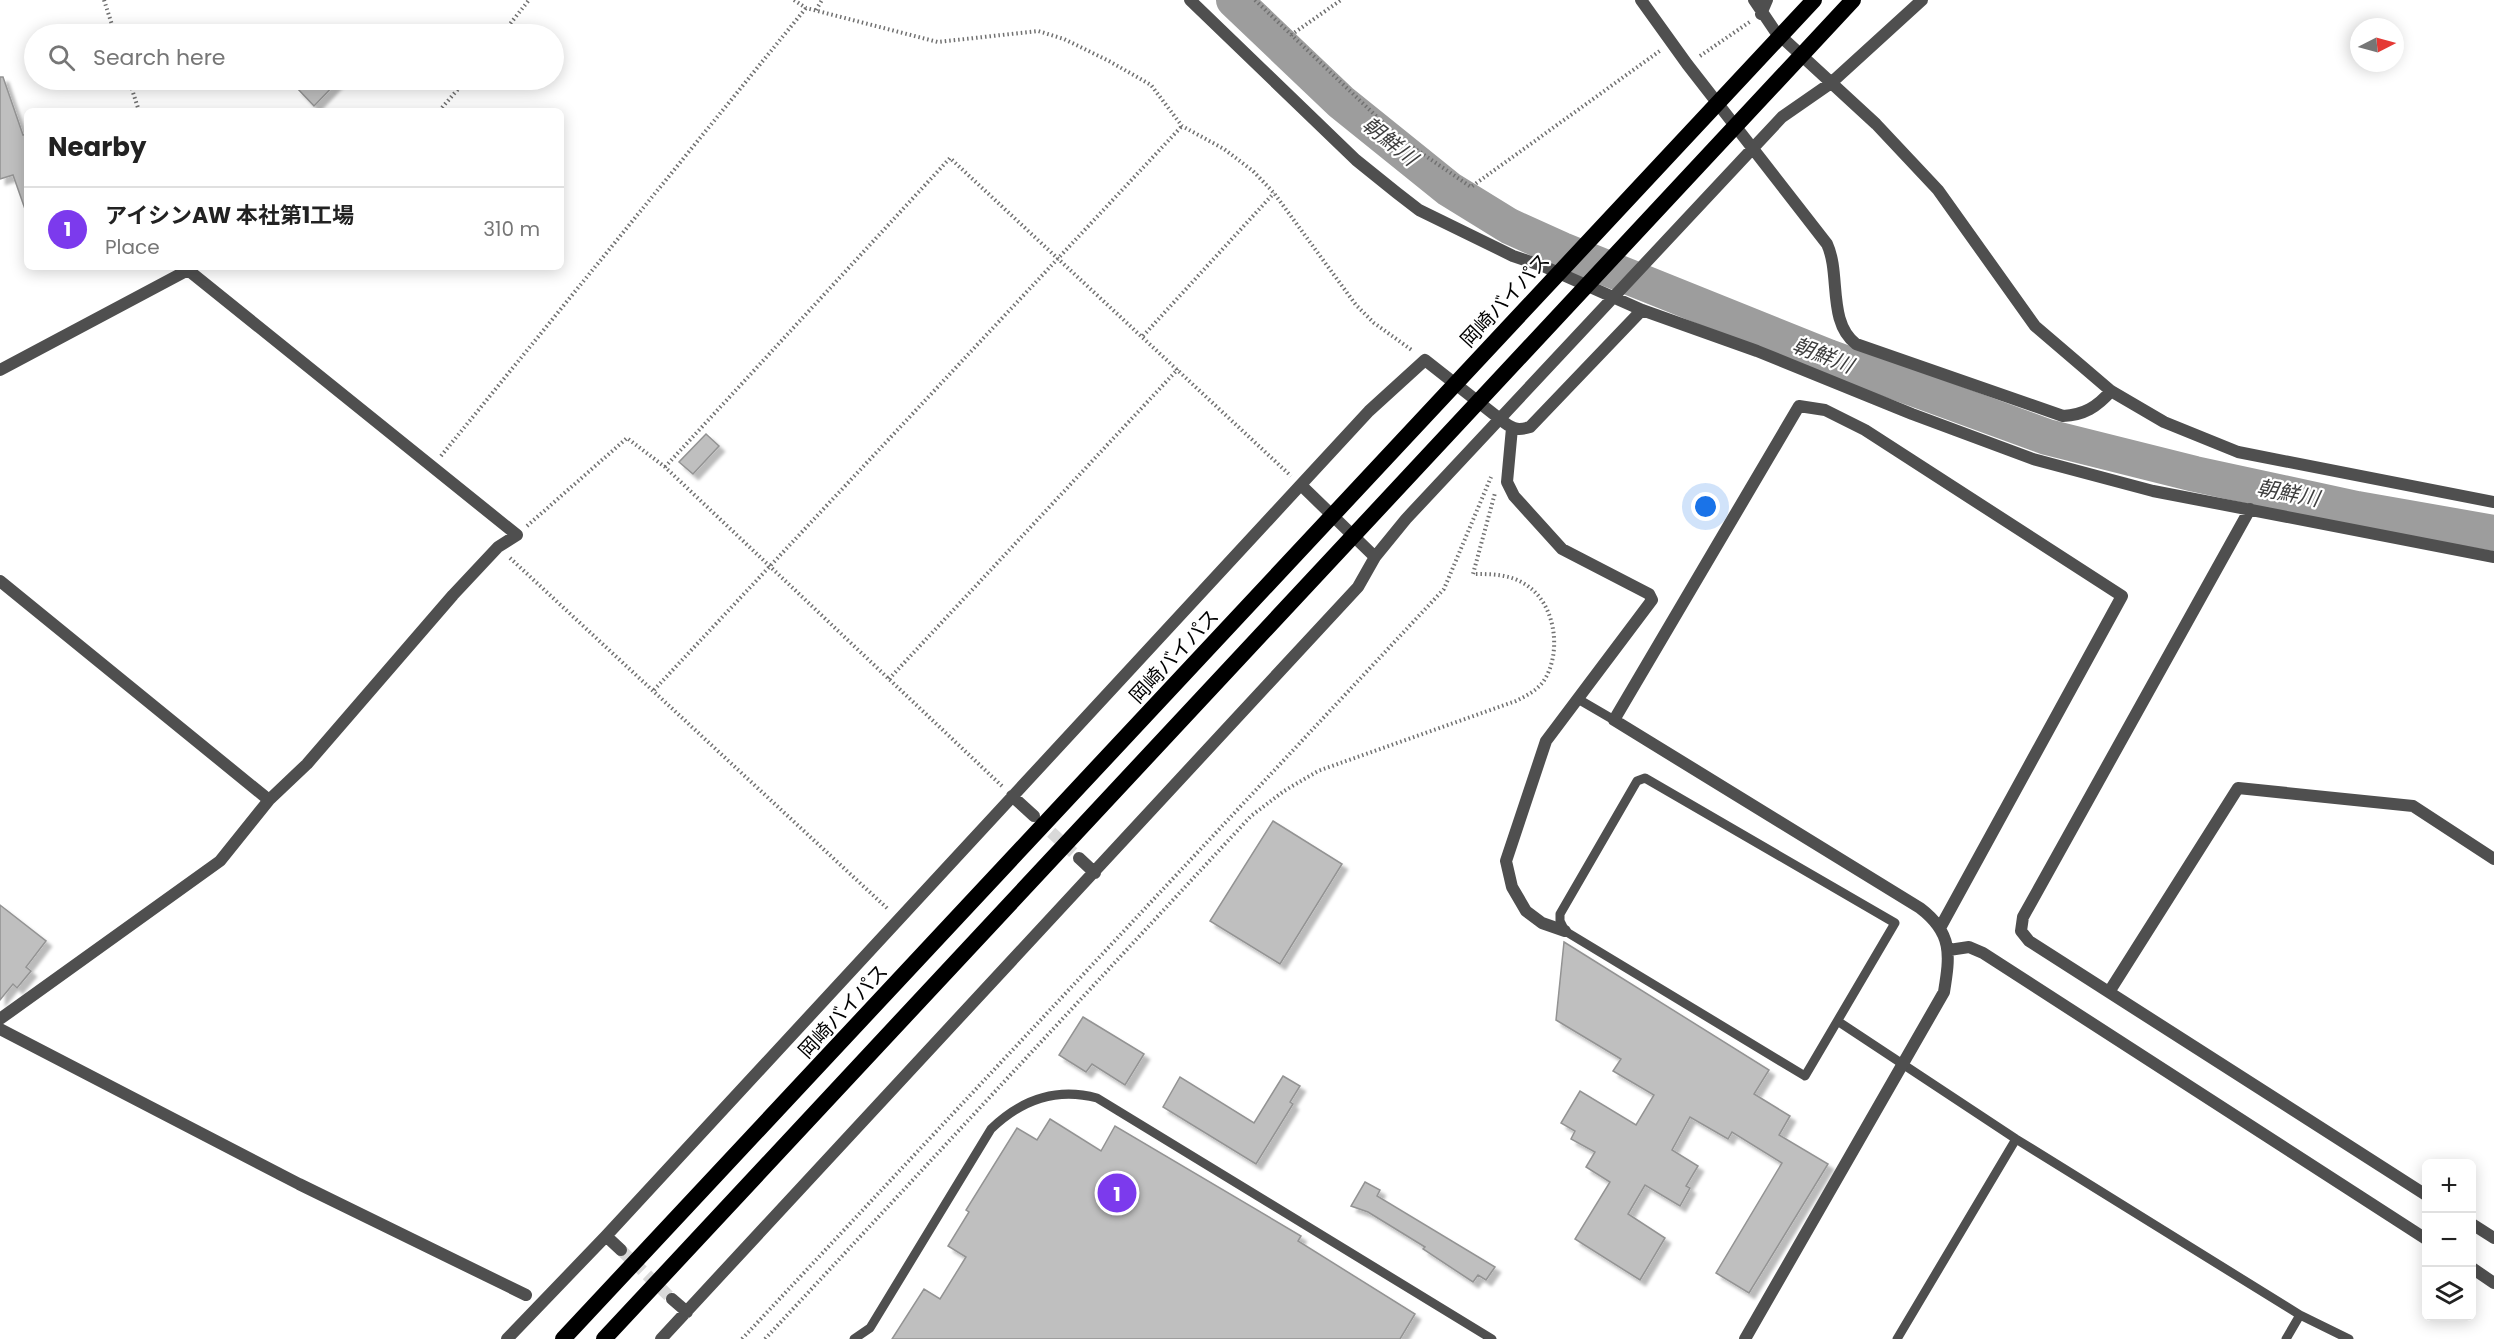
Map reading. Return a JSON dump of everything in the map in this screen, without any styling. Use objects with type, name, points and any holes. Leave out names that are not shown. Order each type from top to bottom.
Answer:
[{"type":"highway","name":"岡崎バイパス","points":[[563,1339],[1814,0]]},
{"type":"highway","points":[[604,1339],[1853,0]]},
{"type":"street","points":[[1190,0],[1356,160],[1419,210],[1513,256],[1543,266],[1642,310],[1757,351],[1912,414],[2033,459],[2153,491],[2494,557]]},
{"type":"street","points":[[1641,0],[1687,64],[1827,244],[1833,257],[1841,323],[1850,339],[1856,344],[2063,416],[2082,413],[2097,406],[2111,391]]},
{"type":"street","points":[[1754,0],[1761,14],[1775,31],[1876,123],[1938,190],[1969,231],[2003,285],[2035,326],[2111,391],[2164,422],[2238,452],[2494,502]]},
{"type":"street","points":[[1761,14],[1767,0]]},
{"type":"street","points":[[662,1339],[1359,587],[1375,557],[1406,519],[1782,117],[1831,83],[1922,0]]},
{"type":"street","points":[[0,370],[188,270],[517,535],[498,547],[453,595],[307,764],[269,800],[220,861],[0,1019]]},
{"type":"street","points":[[507,1339],[606,1236],[1369,411],[1425,360],[1512,428],[1530,427],[1642,310]]},
{"type":"street","points":[[1745,1339],[1944,992],[1949,950],[1940,928],[1920,908],[1614,720],[1799,406],[1825,410],[1865,430],[2122,596],[1940,928]]},
{"type":"street","points":[[1512,428],[1507,482],[1514,496],[1562,549],[1648,594],[1653,600],[1546,741],[1506,861],[1512,887],[1526,911],[1542,923],[1565,931]]},
{"type":"street","points":[[1302,486],[1375,557]]},
{"type":"street","points":[[2250,509],[2021,923],[2024,936],[2422,1192]]},
{"type":"street","points":[[0,581],[269,800]]},
{"type":"street","points":[[2109,992],[2238,788],[2412,806],[2494,859]]},
{"type":"street","points":[[1012,796],[1034,816]]},
{"type":"street","points":[[1079,858],[1095,873]]},
{"type":"street","points":[[1949,950],[1969,947],[1983,953],[2422,1236]]},
{"type":"street","points":[[0,1029],[279,1174],[526,1295]]},
{"type":"street","points":[[2476,1227],[2494,1238]]},
{"type":"street","points":[[606,1236],[621,1250]]},
{"type":"street","points":[[2476,1271],[2494,1283]]},
{"type":"street","points":[[672,1299],[687,1312]]},
{"type":"lane","points":[[1578,699],[1614,720]]},
{"type":"lane","points":[[1644,778],[1651,780],[1895,923],[1839,1022],[1805,1076],[1565,931],[1560,921],[1560,914],[1637,781],[1644,778]]},
{"type":"lane","points":[[1839,1022],[2016,1139],[2300,1315],[2349,1339]]},
{"type":"lane","points":[[854,1339],[870,1328],[991,1129],[1005,1115],[1043,1096],[1079,1093],[1097,1098],[1492,1339]]},
{"type":"lane","points":[[1897,1339],[2016,1139]]},
{"type":"lane","points":[[2286,1339],[2300,1315]]},
{"type":"path","points":[[104,0],[112,24]]},
{"type":"path","points":[[510,24],[529,0]]},
{"type":"path","points":[[794,0],[806,8],[938,42],[1038,31],[1064,39],[1151,85],[1182,126],[1224,149],[1253,171],[1274,193],[1356,304],[1374,323],[1425,360]]},
{"type":"path","points":[[816,10],[822,0]]},
{"type":"path","points":[[1255,0],[1398,137],[1471,187],[1672,42]]},
{"type":"path","points":[[1291,35],[1341,0]]},
{"type":"path","points":[[431,468],[806,8]]},
{"type":"path","points":[[1687,64],[1761,14]]},
{"type":"path","points":[[132,90],[138,108]]},
{"type":"path","points":[[442,108],[457,90]]},
{"type":"path","points":[[654,690],[1182,126]]},
{"type":"path","points":[[665,467],[950,158],[1302,486]]},
{"type":"path","points":[[1143,336],[1274,193]]},
{"type":"path","points":[[889,679],[1178,369]]},
{"type":"path","points":[[517,535],[627,438],[665,467],[1012,796]]},
{"type":"path","points":[[742,1339],[1444,589],[1494,471]]},
{"type":"path","points":[[765,1339],[1251,816],[1284,791],[1318,771],[1516,701],[1542,684],[1554,658],[1554,640],[1545,606],[1536,592],[1523,583],[1506,576],[1473,574],[1497,484]]},
{"type":"path","points":[[498,547],[898,919]]},
{"type":"building","points":[[0,77],[3,77],[24,135],[24,206],[13,175],[0,179]]},
{"type":"building","points":[[299,90],[329,90],[314,106]]},
{"type":"building","points":[[706,434],[719,446],[693,474],[679,462]]},
{"type":"building","points":[[1273,821],[1342,864],[1280,964],[1210,921]]},
{"type":"building","points":[[0,905],[46,941],[26,967],[31,971],[17,988],[13,984],[0,1000]]},
{"type":"building","points":[[1564,942],[1769,1070],[1754,1094],[1790,1116],[1779,1135],[1828,1164],[1749,1293],[1716,1273],[1782,1163],[1732,1132],[1728,1139],[1690,1117],[1672,1150],[1698,1166],[1686,1186],[1690,1188],[1680,1206],[1645,1185],[1628,1214],[1665,1238],[1640,1280],[1575,1239],[1610,1182],[1586,1167],[1595,1152],[1571,1139],[1575,1131],[1561,1123],[1580,1091],[1636,1125],[1654,1095],[1613,1071],[1621,1059],[1556,1020]]},
{"type":"building","points":[[1083,1017],[1144,1054],[1125,1085],[1092,1064],[1086,1072],[1059,1055]]},
{"type":"building","points":[[1283,1076],[1300,1086],[1290,1102],[1293,1104],[1256,1164],[1163,1107],[1180,1077],[1254,1123]]},
{"type":"building","points":[[1050,1119],[1101,1151],[1115,1126],[1301,1236],[1298,1241],[1415,1314],[1400,1339],[892,1339],[924,1289],[940,1299],[966,1257],[948,1246],[969,1212],[966,1210],[1017,1128],[1037,1140]]},
{"type":"building","points":[[1365,1182],[1380,1190],[1377,1196],[1495,1267],[1486,1280],[1478,1275],[1473,1282],[1423,1249],[1425,1247],[1368,1212],[1351,1206]]},
{"type":"waterway","name":"朝鮮川","points":[[1234,0],[1341,102],[1449,189],[1509,226],[1562,250],[1828,357],[2047,437],[2195,474],[2357,509],[2494,533]]},
{"type":"tunnel","points":[[1038,820],[1079,858]]},
{"type":"tunnel","points":[[621,1250],[672,1299]]},
{"type":"place","name":"アイシンAW 本社第1工場","points":[[1117,1193]]}]
